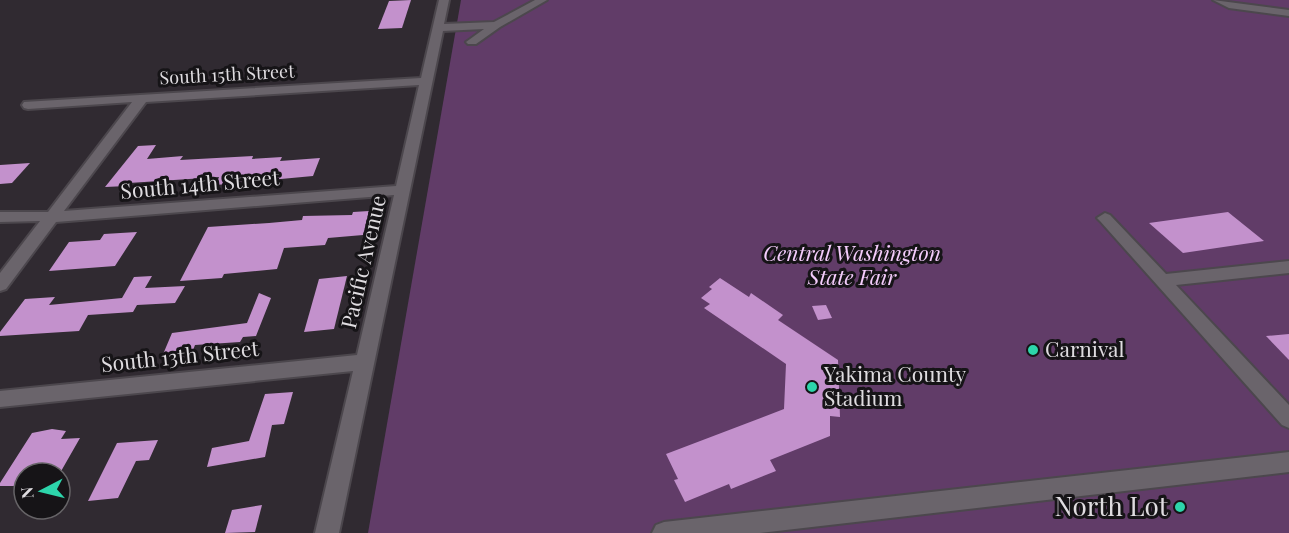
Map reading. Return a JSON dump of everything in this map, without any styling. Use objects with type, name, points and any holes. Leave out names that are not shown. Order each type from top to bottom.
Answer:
[{"type":"street","name":"Pacific Avenue","points":[[327,533],[444,0]]},
{"type":"street","points":[[472,42],[496,25],[542,0]]},
{"type":"street","points":[[1218,0],[1229,5],[1289,12]]},
{"type":"street","points":[[1260,0],[1289,12]]},
{"type":"street","points":[[438,28],[496,25]]},
{"type":"street","name":"South 15th Street","points":[[28,105],[427,81]]},
{"type":"street","points":[[0,285],[142,98]]},
{"type":"street","name":"South 14th Street","points":[[0,217],[32,215],[52,217],[404,190]]},
{"type":"street","points":[[1105,218],[1289,419]]},
{"type":"street","points":[[1162,280],[1289,267]]},
{"type":"street","name":"South 13th Street","points":[[0,399],[364,362]]},
{"type":"street","points":[[664,533],[1289,462]]},
{"type":"green space","name":"Central Washington State Fair","points":[[461,0],[1289,0],[1289,533],[368,533]]},
{"type":"building","points":[[411,0],[402,28],[378,29],[389,1]]},
{"type":"building","points":[[156,145],[147,159],[183,156],[180,160],[253,156],[252,159],[282,157],[280,161],[320,158],[313,176],[216,185],[219,177],[129,183],[127,186],[105,187],[138,146]]},
{"type":"building","points":[[30,163],[12,183],[0,184],[0,165]]},
{"type":"building","points":[[369,211],[363,235],[328,238],[325,245],[284,248],[277,269],[224,274],[222,278],[180,281],[208,227],[302,220],[303,216],[352,215],[353,212]]},
{"type":"building","points":[[1228,212],[1264,241],[1183,253],[1149,223]]},
{"type":"building","points":[[137,232],[115,266],[49,271],[69,242],[100,240],[104,234]]},
{"type":"building","points":[[152,276],[145,288],[185,286],[175,303],[137,305],[133,312],[88,315],[79,331],[0,336],[0,332],[25,299],[55,297],[49,305],[122,298],[134,277]]},
{"type":"building","points":[[347,276],[334,329],[304,332],[319,279]]},
{"type":"building","name":"Yakima County Stadium","points":[[720,278],[749,297],[751,293],[783,315],[778,320],[838,360],[840,417],[830,416],[830,436],[770,460],[776,471],[731,489],[729,484],[685,502],[674,480],[678,479],[666,454],[784,409],[786,364],[704,308],[710,304],[701,298]]},
{"type":"building","points":[[259,293],[271,298],[256,336],[243,337],[240,342],[195,345],[190,358],[161,359],[172,333],[247,323]]},
{"type":"building","points":[[826,305],[832,318],[818,320],[812,306]]},
{"type":"building","points":[[1289,334],[1289,360],[1266,336]]},
{"type":"building","points":[[293,392],[284,424],[272,425],[265,457],[207,467],[212,448],[249,441],[265,394]]},
{"type":"building","points":[[52,429],[66,431],[61,439],[80,438],[67,461],[14,461],[32,433]]},
{"type":"building","points":[[158,440],[149,460],[136,461],[118,498],[88,501],[117,443]]},
{"type":"building","points":[[12,464],[12,486],[0,486]]},
{"type":"building","points":[[262,505],[255,532],[225,533],[232,510]]},
{"type":"place","name":"Carnival","points":[[1033,350]]},
{"type":"place","name":"Yakima County Stadium","points":[[812,387]]},
{"type":"place","name":"North Lot","points":[[1180,507]]}]
